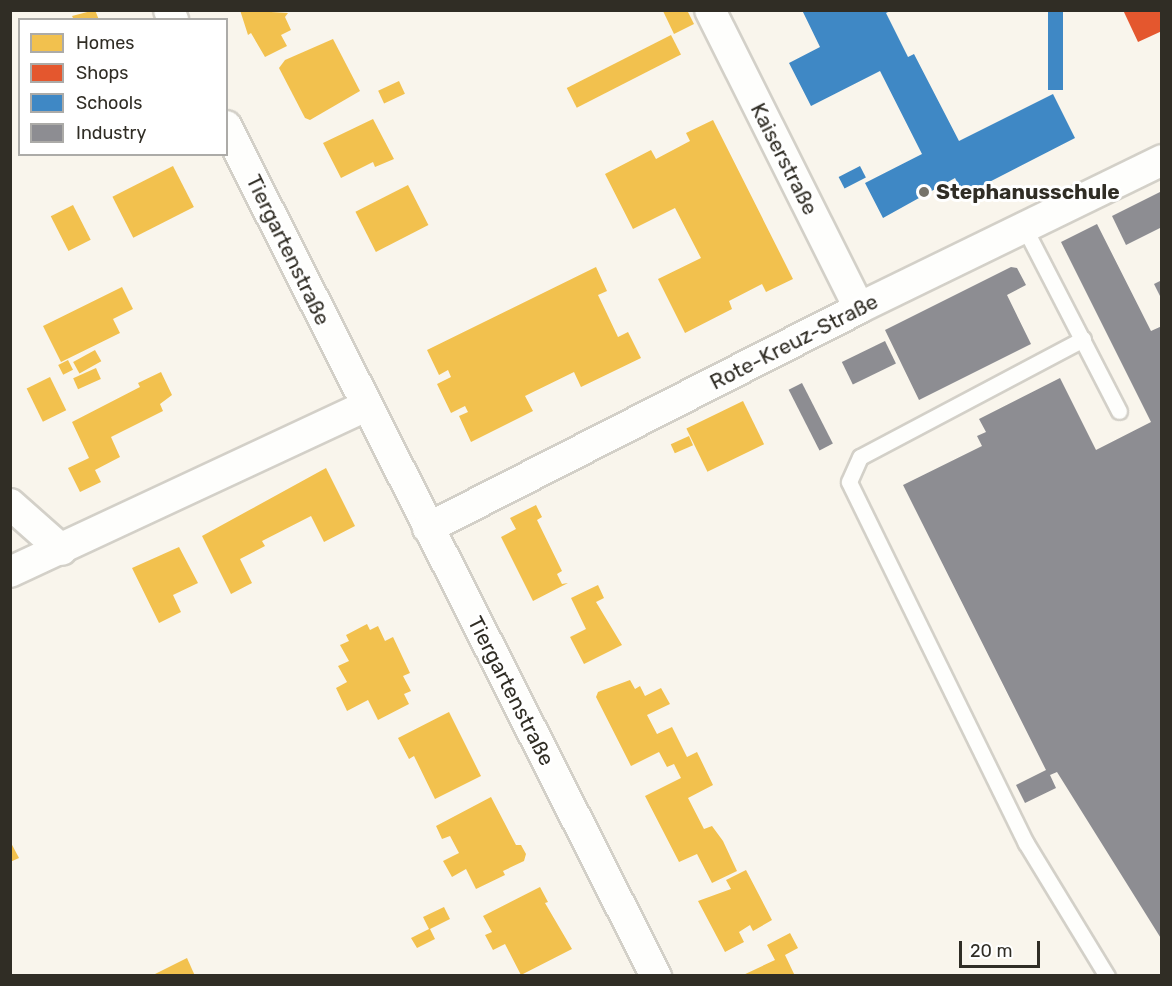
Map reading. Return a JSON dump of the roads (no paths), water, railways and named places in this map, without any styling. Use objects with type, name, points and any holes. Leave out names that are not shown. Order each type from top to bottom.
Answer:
[{"type":"street","name":"Kaiserstraße","points":[[710,10],[859,308]]},
{"type":"street","name":"Tiergartenstraße","points":[[228,130],[656,975]]},
{"type":"street","name":"Rote-Kreuz-Straße","points":[[428,528],[859,308],[1161,160]]},
{"type":"street","points":[[10,572],[62,550],[366,406]]},
{"type":"street","points":[[10,504],[62,550]]},
{"type":"lane","points":[[1024,227],[1119,411]]},
{"type":"lane","points":[[1083,339],[860,458],[849,482],[1026,843],[1107,975]]},
{"type":"place","name":"Stephanusschule","points":[[924,192]]}]
